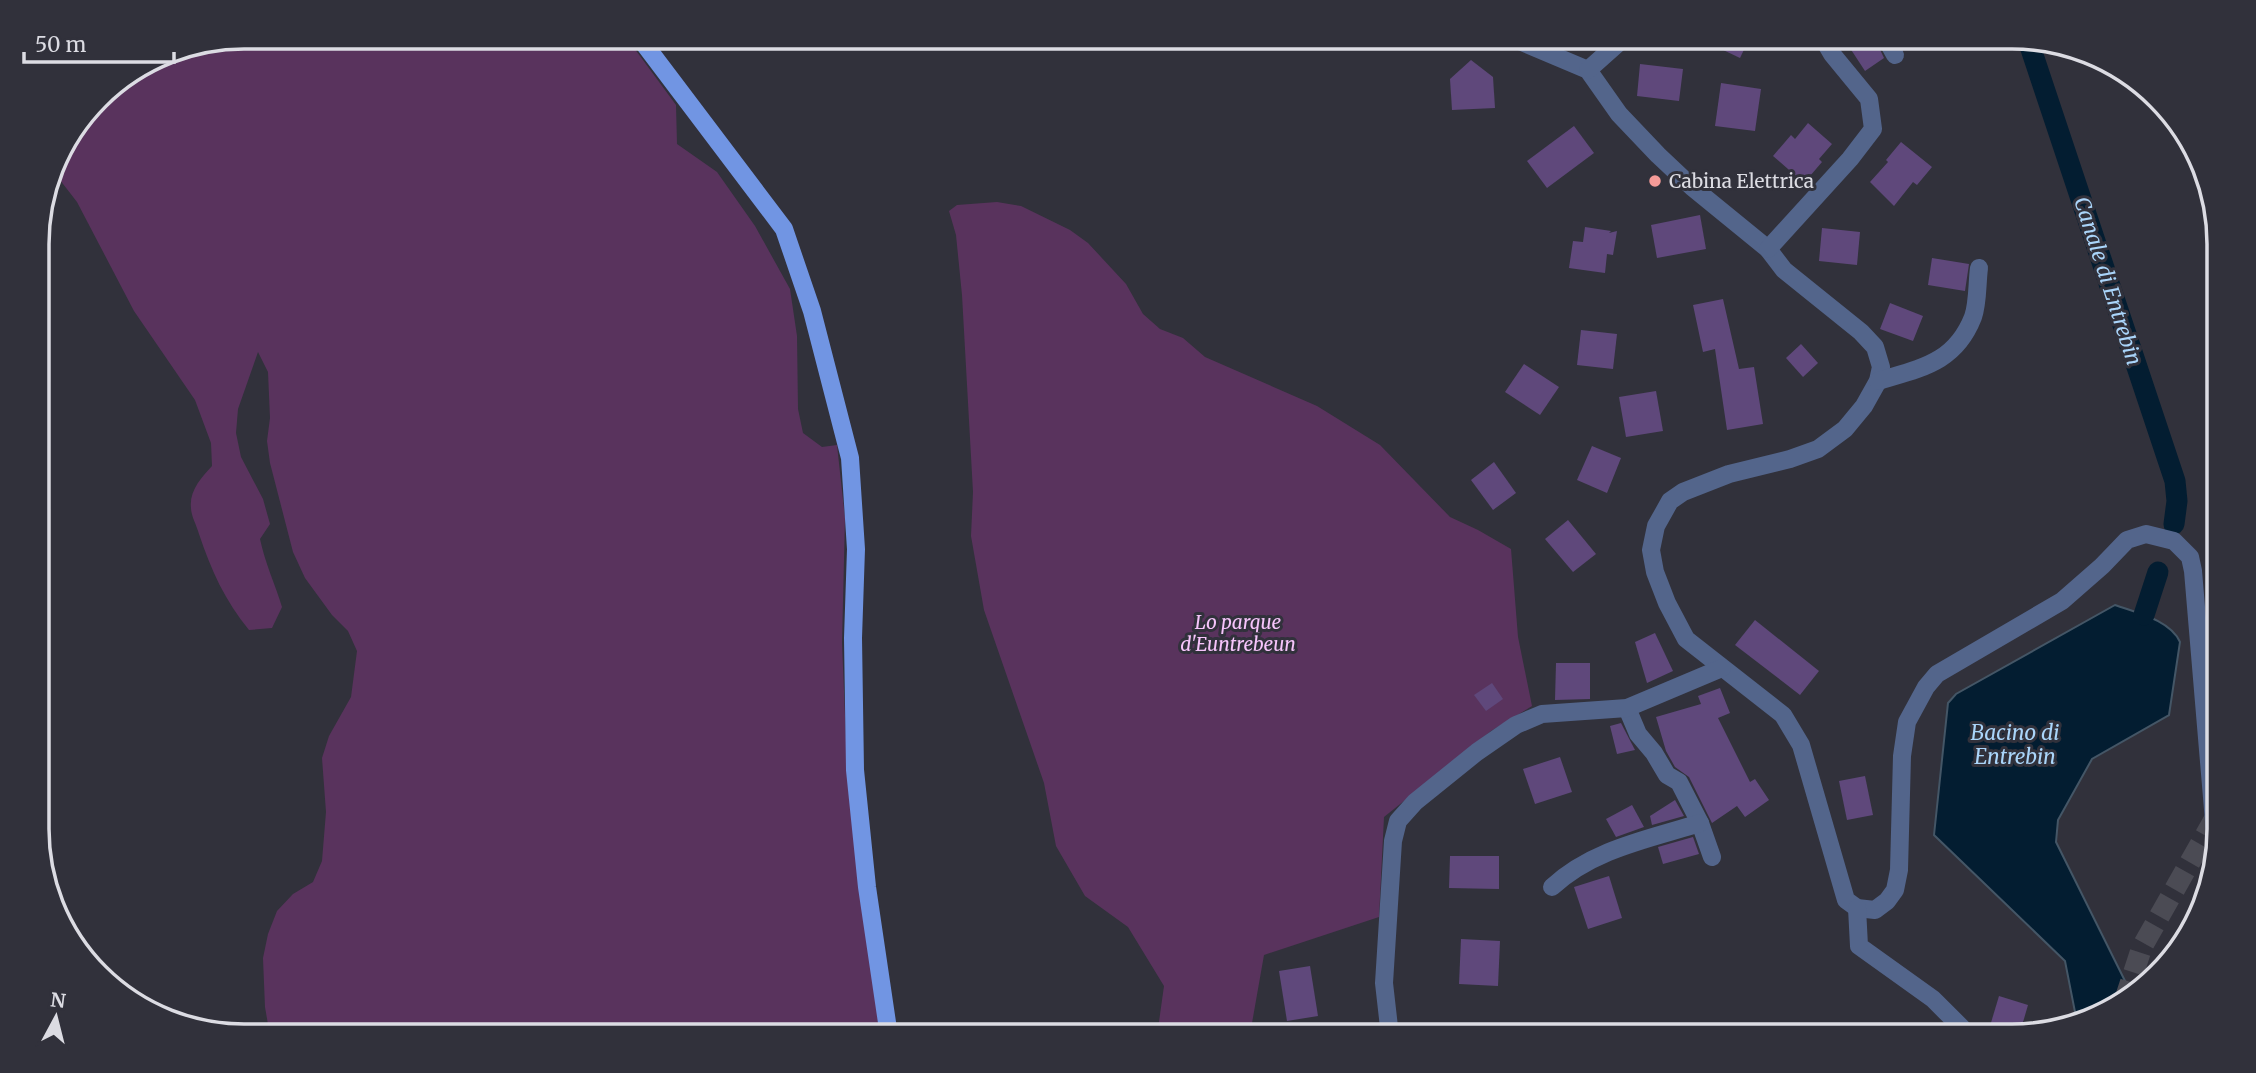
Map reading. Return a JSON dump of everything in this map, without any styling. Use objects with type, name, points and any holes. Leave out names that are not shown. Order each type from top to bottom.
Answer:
[{"type":"main road","points":[[648,49],[784,229],[812,311],[850,458],[856,549],[853,638],[855,770],[867,887],[887,1024]]},
{"type":"street","points":[[1538,49],[1588,70],[1619,114],[1658,155],[1692,187],[1768,249],[1784,270],[1861,332],[1875,347],[1881,367],[1878,381],[1864,406],[1845,429],[1818,450],[1729,474],[1683,492],[1670,501],[1656,526],[1651,551],[1655,572],[1667,603],[1686,639],[1783,715],[1801,746],[1846,900],[1857,908],[1875,910],[1887,901],[1895,890],[1899,870],[1902,756],[1907,722],[1926,687],[1937,674],[1957,661],[2062,601],[2127,540],[2146,534],[2174,541],[2190,557],[2207,725]]},
{"type":"street","points":[[1588,70],[1612,49]]},
{"type":"street","points":[[1768,249],[1850,159],[1873,129],[1869,99],[1829,49]]},
{"type":"street","points":[[1892,49],[1895,55]]},
{"type":"street","points":[[1878,381],[1927,366],[1956,349],[1973,315],[1979,268]]},
{"type":"street","points":[[1389,1024],[1384,983],[1393,841],[1398,821],[1415,802],[1477,752],[1516,725],[1542,714],[1627,708],[1722,668]]},
{"type":"street","points":[[1627,708],[1638,734],[1667,775],[1679,782],[1700,823],[1712,857]]},
{"type":"street","points":[[1552,887],[1567,873],[1612,850],[1700,823]]},
{"type":"street","points":[[1857,908],[1859,946],[1933,999],[1958,1024]]},
{"type":"green space","points":[[244,49],[635,49],[676,105],[677,144],[717,172],[755,226],[790,289],[797,336],[798,409],[803,433],[822,447],[837,445],[845,518],[842,643],[847,764],[882,1024],[268,1024],[263,958],[268,934],[277,911],[293,894],[313,882],[322,861],[326,812],[322,758],[329,736],[351,697],[357,651],[348,631],[332,615],[305,578],[293,552],[270,463],[267,441],[270,418],[268,372],[258,352],[238,409],[236,433],[241,457],[263,499],[270,524],[260,539],[282,607],[272,628],[249,630],[233,608],[214,573],[191,511],[194,490],[212,466],[211,443],[195,400],[134,311],[77,202],[60,180],[75,146],[89,125],[115,97],[146,75],[181,59]]},
{"type":"green space","name":"Lo parque d'Euntrebeun","points":[[997,202],[1021,206],[1070,230],[1088,243],[1126,284],[1143,314],[1160,329],[1183,338],[1205,357],[1317,406],[1380,445],[1450,517],[1511,549],[1518,637],[1532,706],[1491,731],[1384,817],[1379,917],[1264,955],[1252,1024],[1159,1024],[1164,986],[1128,927],[1085,896],[1056,846],[1044,783],[984,610],[971,536],[973,492],[962,295],[956,235],[949,211],[957,205]]},
{"type":"water","name":"Bacino di Entrebin","points":[[2115,605],[2161,623],[2175,634],[2180,642],[2169,715],[2092,759],[2058,820],[2056,842],[2127,986],[2098,1004],[2075,1014],[2065,961],[1934,835],[1948,703],[1956,694]]},
{"type":"building","points":[[1721,49],[1744,49],[1740,58]]},
{"type":"building","points":[[1851,49],[1880,49],[1884,58],[1865,71]]},
{"type":"building","points":[[1471,60],[1493,77],[1495,108],[1452,110],[1450,79]]},
{"type":"building","points":[[1640,64],[1683,69],[1679,101],[1637,96]]},
{"type":"building","points":[[1721,83],[1761,89],[1755,131],[1715,126]]},
{"type":"building","points":[[1808,123],[1832,144],[1819,159],[1822,162],[1804,183],[1773,156],[1791,135],[1795,139]]},
{"type":"building","points":[[1574,126],[1594,153],[1547,188],[1527,161]]},
{"type":"building","points":[[1901,142],[1932,167],[1917,185],[1913,182],[1894,206],[1870,182]]},
{"type":"building","points":[[1700,215],[1706,249],[1657,258],[1651,225]]},
{"type":"building","points":[[1585,227],[1611,231],[1609,233],[1617,231],[1613,255],[1607,254],[1605,273],[1569,268],[1573,241],[1583,242]]},
{"type":"building","points":[[1822,228],[1860,232],[1857,265],[1819,261]]},
{"type":"building","points":[[1932,258],[1969,264],[1965,291],[1928,285]]},
{"type":"building","points":[[1723,299],[1739,369],[1754,367],[1763,424],[1727,430],[1715,349],[1703,352],[1693,305]]},
{"type":"building","points":[[1890,303],[1923,316],[1913,341],[1880,329]]},
{"type":"building","points":[[1581,330],[1617,334],[1613,369],[1577,365]]},
{"type":"building","points":[[1801,344],[1818,363],[1803,377],[1786,358]]},
{"type":"building","points":[[1524,364],[1559,387],[1540,415],[1505,392]]},
{"type":"building","points":[[1656,391],[1663,431],[1626,437],[1619,397]]},
{"type":"building","points":[[1592,446],[1621,458],[1607,493],[1577,480]]},
{"type":"building","points":[[1494,462],[1516,493],[1493,510],[1471,480]]},
{"type":"building","points":[[1568,520],[1596,554],[1573,572],[1545,539]]},
{"type":"building","points":[[1755,620],[1819,671],[1800,695],[1735,645]]},
{"type":"building","points":[[1655,633],[1673,671],[1647,683],[1635,642]]},
{"type":"building","points":[[1556,663],[1590,663],[1590,699],[1555,700]]},
{"type":"building","points":[[1492,683],[1503,699],[1486,711],[1474,695]]},
{"type":"building","points":[[1720,688],[1730,713],[1718,718],[1750,782],[1755,779],[1769,800],[1745,817],[1737,806],[1712,823],[1689,777],[1675,767],[1666,751],[1656,717],[1701,704],[1698,696]]},
{"type":"building","points":[[1621,723],[1635,750],[1617,754],[1610,726]]},
{"type":"building","points":[[1560,757],[1572,792],[1535,804],[1523,769]]},
{"type":"building","points":[[1865,776],[1873,815],[1847,820],[1839,781]]},
{"type":"building","points":[[1675,800],[1684,816],[1652,825],[1650,816]]},
{"type":"building","points":[[1632,805],[1644,827],[1616,837],[1606,819]]},
{"type":"building","points":[[1693,837],[1699,854],[1663,864],[1658,847]]},
{"type":"building","points":[[1450,856],[1499,856],[1499,889],[1449,888]]},
{"type":"building","points":[[1609,876],[1622,918],[1588,929],[1574,887]]},
{"type":"building","points":[[1461,939],[1500,941],[1498,986],[1459,984]]},
{"type":"building","points":[[1310,966],[1318,1016],[1287,1021],[1279,971]]},
{"type":"building","points":[[1999,996],[2028,1005],[2022,1024],[1991,1024]]},
{"type":"waterway","name":"Canale di Entrebin","points":[[2032,51],[2175,481],[2177,501],[2174,524]]},
{"type":"waterway","name":"Canale di Entrebin","points":[[2144,615],[2158,572]]},
{"type":"tunnel","points":[[2130,984],[2142,947],[2207,833]]},
{"type":"place","name":"Cabina Elettrica","points":[[1655,181]]}]
